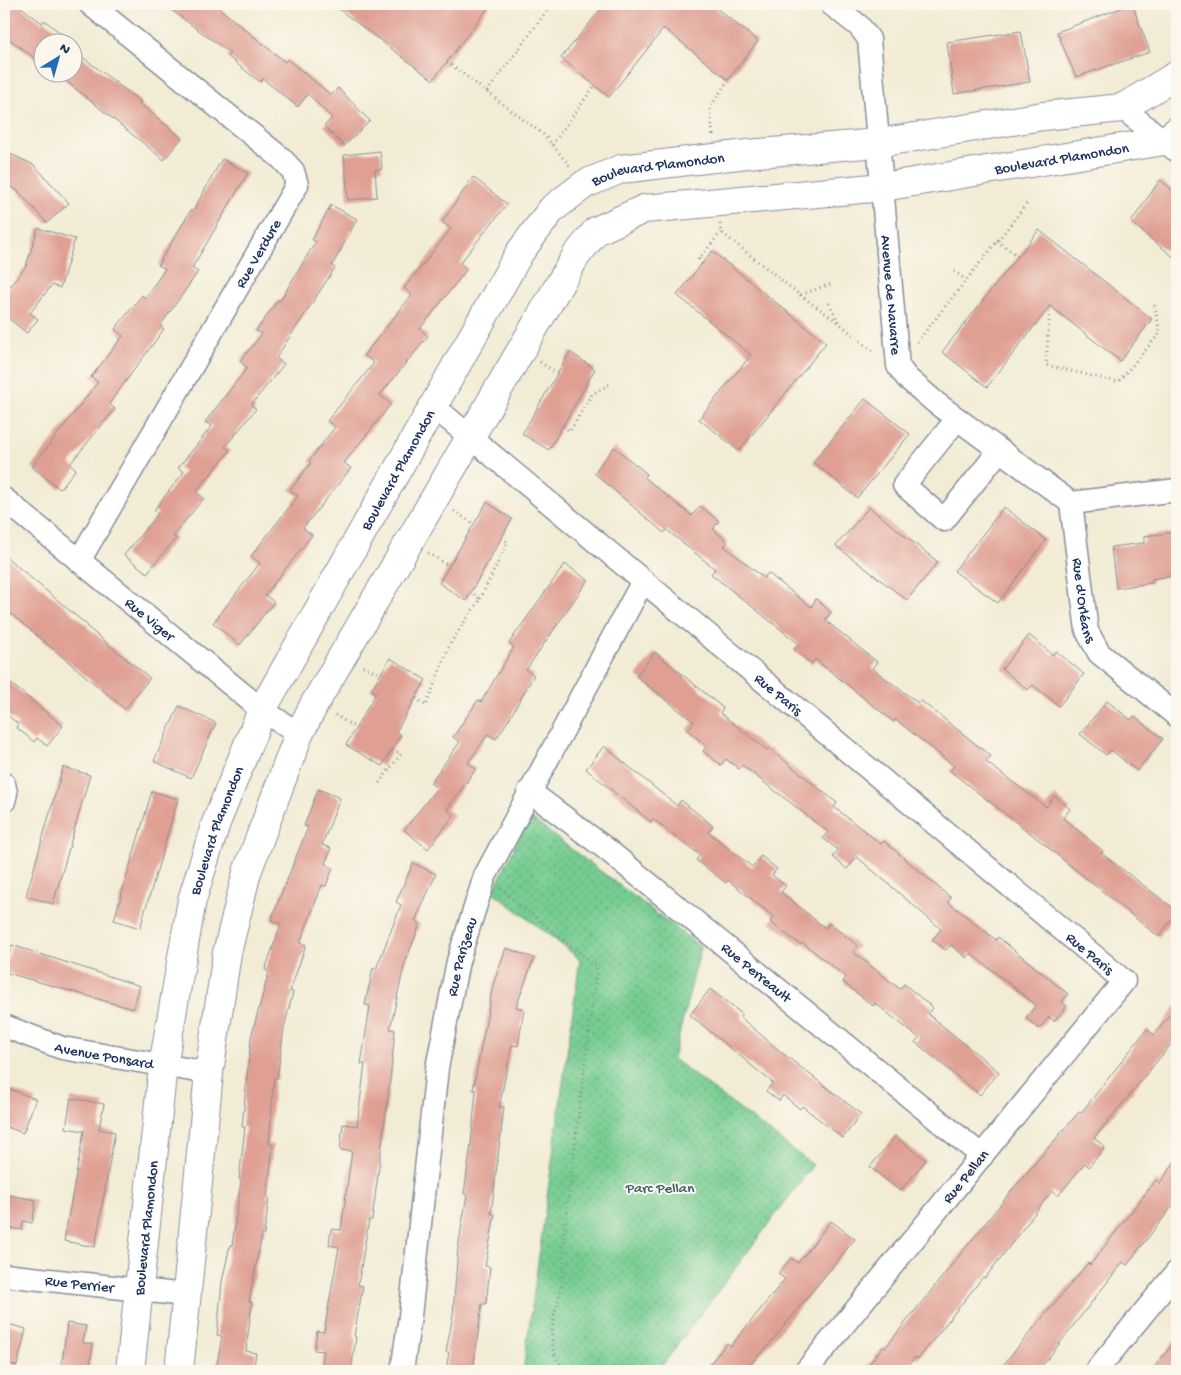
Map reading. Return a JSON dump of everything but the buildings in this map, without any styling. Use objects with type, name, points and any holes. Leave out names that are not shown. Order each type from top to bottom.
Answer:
[{"type":"street","name":"Rue Verdure","points":[[79,560],[297,185],[292,171],[281,158],[90,4]]},
{"type":"street","name":"Avenue de Navarre","points":[[831,4],[859,26],[870,39],[898,366],[907,378],[957,419],[1071,503]]},
{"type":"street","name":"Boulevard Plamondon","points":[[130,1371],[163,1066],[192,900],[216,823],[262,710],[520,252],[552,209],[585,184],[621,169],[878,143],[1043,116],[1122,108],[1177,75]]},
{"type":"street","points":[[1122,108],[1173,141]]},
{"type":"street","name":"Boulevard Plamondon","points":[[179,1371],[209,1073],[227,953],[247,872],[299,734],[340,656],[411,542],[470,436],[576,256],[596,231],[644,209],[883,187],[1173,141]]},
{"type":"street","name":"Rue Paris","points":[[433,406],[1124,981]]},
{"type":"street","points":[[957,419],[904,485],[944,520],[999,451]]},
{"type":"street","points":[[1071,503],[1177,490]]},
{"type":"street","name":"Rue Viger","points":[[4,499],[262,710],[299,734]]},
{"type":"street","name":"Rue d'Orléans","points":[[1071,503],[1087,631],[1092,642],[1099,653],[1177,716]]},
{"type":"street","name":"Rue Parizeau","points":[[402,1371],[410,1316],[437,1068],[458,961],[485,876],[643,581]]},
{"type":"street","points":[[4,784],[6,793],[4,802]]},
{"type":"street","name":"Rue Perreault","points":[[529,791],[605,848],[982,1156]]},
{"type":"street","name":"Rue Pellan","points":[[806,1371],[1124,981]]},
{"type":"street","name":"Avenue Ponsard","points":[[4,1026],[62,1048],[209,1073]]},
{"type":"street","points":[[1096,1371],[1177,1272]]},
{"type":"street","name":"Rue Perrier","points":[[4,1275],[139,1288],[186,1295]]},
{"type":"path","points":[[487,92],[552,4]]},
{"type":"path","points":[[448,62],[544,135],[585,184]]},
{"type":"path","points":[[716,158],[710,108],[728,80]]},
{"type":"path","points":[[552,145],[595,85]]},
{"type":"path","points":[[721,232],[882,358],[898,366],[1029,201]]},
{"type":"path","points":[[702,264],[698,260],[721,232],[718,202]]},
{"type":"path","points":[[997,241],[1018,256]]},
{"type":"path","points":[[954,271],[966,280]]},
{"type":"path","points":[[800,295],[831,284]]},
{"type":"path","points":[[1050,306],[1046,365],[1118,382],[1160,333],[1154,302]]},
{"type":"path","points":[[829,303],[839,323]]},
{"type":"path","points":[[563,426],[570,431],[592,394],[612,383]]},
{"type":"path","points":[[416,698],[426,706],[451,642],[480,599],[508,542],[501,538]]},
{"type":"path","points":[[471,592],[480,599]]},
{"type":"path","points":[[379,783],[401,754],[392,749]]},
{"type":"path","points":[[485,876],[597,967],[562,1248],[566,1262],[551,1350],[558,1364],[567,1371]]},
{"type":"green space","name":"Parc Pellan","points":[[529,817],[701,947],[673,1059],[813,1165],[658,1371],[523,1371],[580,959],[493,892]]}]
